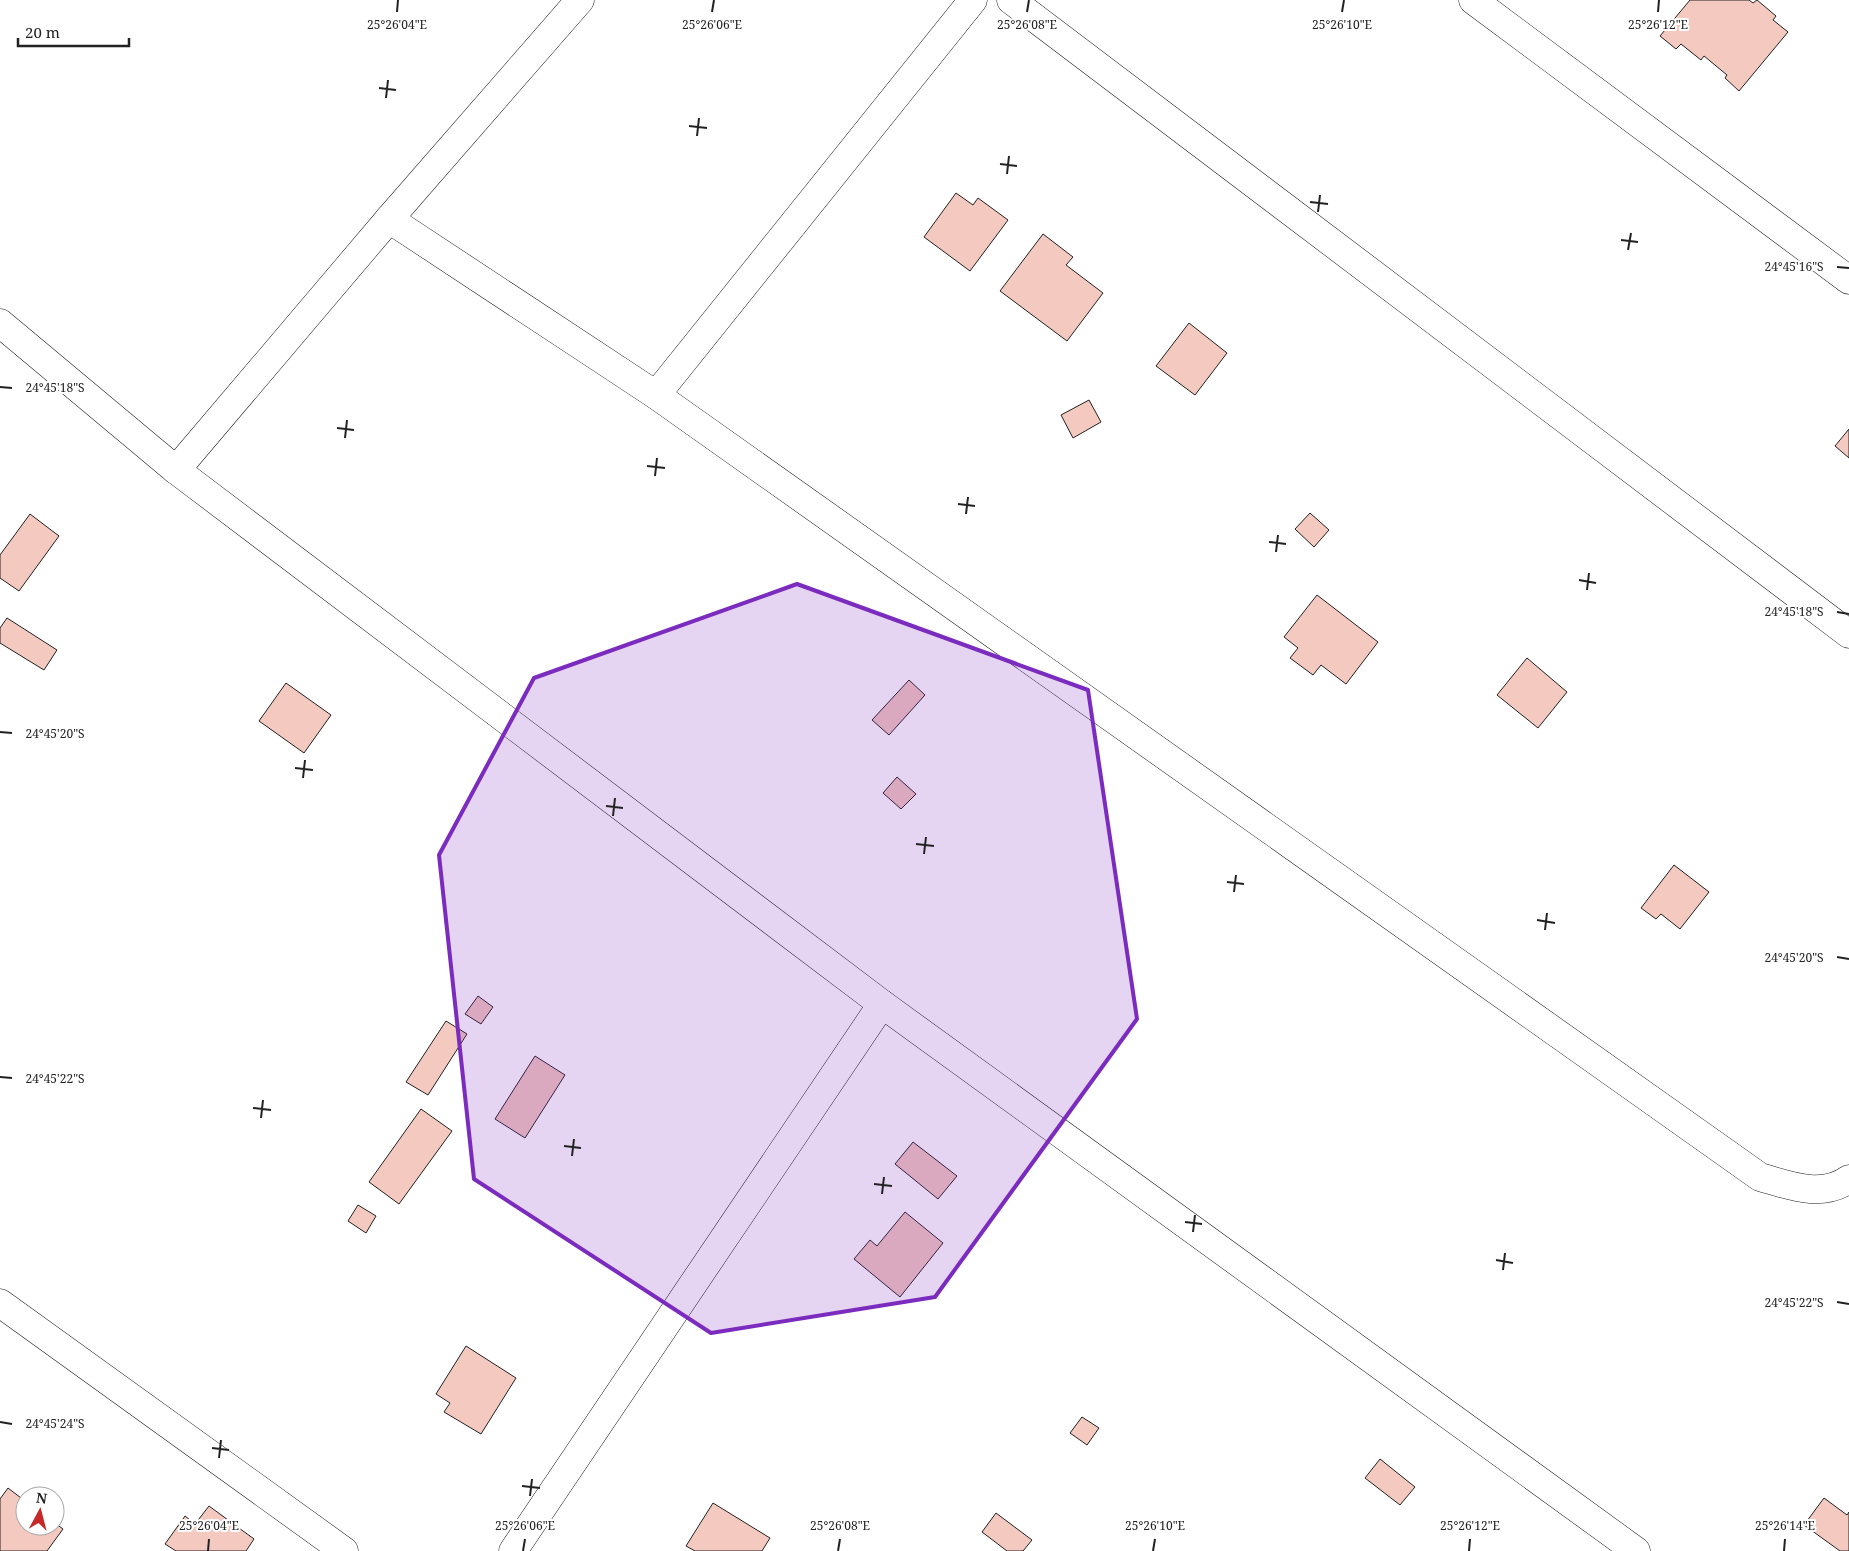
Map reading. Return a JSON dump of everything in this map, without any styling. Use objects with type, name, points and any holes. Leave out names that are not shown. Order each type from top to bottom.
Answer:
[{"type":"street","points":[[176,470],[389,219],[580,0]]},
{"type":"street","points":[[656,395],[972,0]]},
{"type":"street","points":[[1011,0],[1849,634]]},
{"type":"street","points":[[1473,0],[1849,280]]},
{"type":"street","points":[[389,219],[656,395],[1760,1177],[1802,1188],[1821,1190],[1849,1179]]},
{"type":"street","points":[[0,323],[176,470],[882,1004],[1636,1551]]},
{"type":"street","points":[[513,1551],[882,1004]]},
{"type":"street","points":[[0,1302],[344,1551]]},
{"type":"highlighted area","points":[[797,584],[1088,690],[1137,1019],[935,1297],[711,1333],[474,1179],[439,855],[534,678]]},
{"type":"building","points":[[1690,0],[1749,0],[1753,3],[1757,0],[1776,16],[1773,20],[1788,32],[1739,91],[1725,78],[1727,75],[1704,56],[1701,60],[1681,44],[1676,49],[1660,36]]},
{"type":"building","points":[[956,193],[973,205],[978,198],[1008,220],[970,271],[924,237]]},
{"type":"building","points":[[1043,234],[1073,257],[1066,265],[1103,293],[1067,341],[1000,291]]},
{"type":"building","points":[[1189,323],[1227,353],[1195,395],[1156,366]]},
{"type":"building","points":[[1089,400],[1101,422],[1073,438],[1061,415]]},
{"type":"building","points":[[1849,429],[1849,458],[1835,446]]},
{"type":"building","points":[[1310,513],[1329,530],[1314,547],[1295,529]]},
{"type":"building","points":[[30,514],[59,536],[19,591],[0,578],[0,555]]},
{"type":"building","points":[[1317,595],[1378,642],[1346,684],[1321,665],[1313,675],[1290,658],[1298,648],[1284,637]]},
{"type":"building","points":[[7,618],[57,650],[44,670],[0,643],[0,628]]},
{"type":"building","points":[[1527,658],[1567,692],[1538,728],[1497,695]]},
{"type":"building","points":[[909,680],[925,695],[889,735],[872,720]]},
{"type":"building","points":[[286,683],[331,715],[304,753],[259,721]]},
{"type":"building","points":[[897,777],[916,794],[901,809],[883,793]]},
{"type":"building","points":[[1674,865],[1709,892],[1680,929],[1661,914],[1656,919],[1641,908]]},
{"type":"building","points":[[478,996],[493,1007],[481,1024],[465,1014]]},
{"type":"building","points":[[446,1021],[467,1034],[428,1095],[406,1082]]},
{"type":"building","points":[[535,1056],[565,1075],[525,1138],[495,1119]]},
{"type":"building","points":[[421,1109],[452,1131],[399,1204],[369,1182]]},
{"type":"building","points":[[913,1142],[957,1176],[938,1199],[895,1164]]},
{"type":"building","points":[[358,1205],[376,1216],[366,1233],[348,1221]]},
{"type":"building","points":[[905,1212],[943,1243],[900,1297],[854,1259],[870,1240],[877,1246]]},
{"type":"building","points":[[466,1346],[516,1378],[481,1434],[444,1412],[450,1403],[436,1394]]},
{"type":"building","points":[[1082,1417],[1099,1428],[1087,1445],[1070,1433]]},
{"type":"building","points":[[1380,1459],[1415,1487],[1400,1505],[1365,1478]]},
{"type":"building","points":[[8,1488],[15,1493],[15,1536],[58,1536],[47,1551],[0,1551],[0,1499]]},
{"type":"building","points":[[1824,1498],[1847,1515],[1849,1512],[1849,1551],[1840,1551],[1804,1525]]},
{"type":"building","points":[[713,1503],[770,1538],[762,1551],[695,1551],[686,1546]]},
{"type":"building","points":[[209,1506],[254,1539],[246,1551],[176,1551],[165,1544],[185,1516],[195,1524]]},
{"type":"building","points":[[996,1513],[1032,1540],[1023,1551],[1007,1551],[982,1532]]}]
